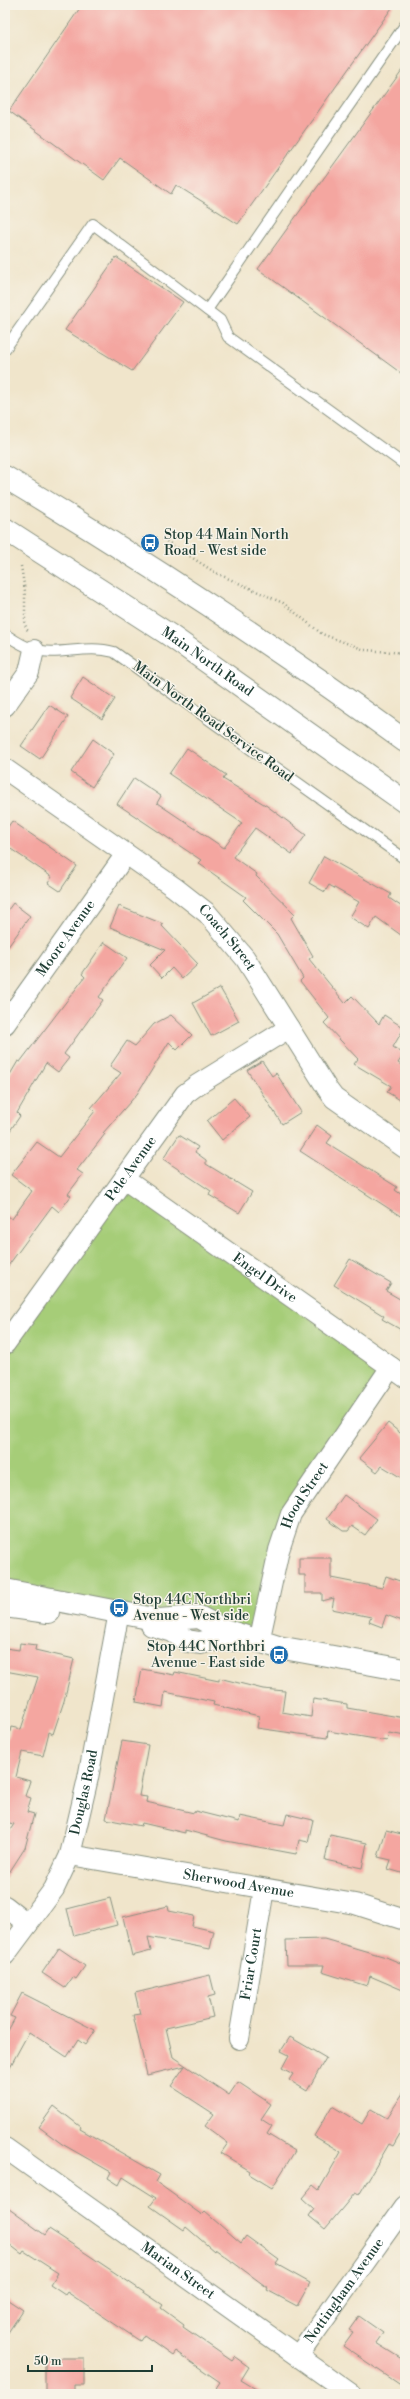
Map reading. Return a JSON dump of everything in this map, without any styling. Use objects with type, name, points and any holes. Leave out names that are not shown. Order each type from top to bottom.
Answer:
[{"type":"main road","points":[[5,477],[98,532],[194,594],[403,738]]},
{"type":"main road","name":"Main North Road","points":[[5,529],[168,634],[405,802]]},
{"type":"main road","points":[[5,1590],[160,1626],[174,1630],[187,1641],[200,1643],[231,1640],[259,1642],[278,1647],[405,1670]]},
{"type":"main road","points":[[5,1606],[118,1617]]},
{"type":"street","points":[[5,706],[29,672],[34,650]]},
{"type":"street","name":"Coach Street","points":[[5,769],[207,913],[245,958],[334,1098],[405,1148]]},
{"type":"street","name":"Moore Avenue","points":[[5,1024],[126,854]]},
{"type":"street","name":"Pele Avenue","points":[[5,1344],[185,1094],[197,1084],[289,1028]]},
{"type":"street","name":"Engel Drive","points":[[124,1179],[398,1372]]},
{"type":"street","name":"Hood Street","points":[[259,1642],[279,1550],[291,1514],[398,1372]]},
{"type":"street","name":"Douglas Road","points":[[5,1955],[54,1889],[70,1855],[88,1778],[118,1617]]},
{"type":"street","name":"Sherwood Avenue","points":[[70,1855],[355,1904],[405,1920]]},
{"type":"street","name":"Friar Court","points":[[239,2038],[264,1889]]},
{"type":"street","points":[[5,1906],[28,1924]]},
{"type":"street","name":"Marian Street","points":[[5,2148],[351,2394]]},
{"type":"street","name":"Nottingham Avenue","points":[[298,2356],[405,2206]]},
{"type":"lane","points":[[208,310],[405,25]]},
{"type":"lane","points":[[5,349],[93,224],[220,320],[228,337],[405,465]]},
{"type":"lane","points":[[5,634],[34,650]]},
{"type":"lane","name":"Main North Road Service Road","points":[[34,650],[86,648],[114,652],[405,859]]},
{"type":"path","points":[[163,539],[216,573],[283,603],[322,634],[366,650],[405,653]]},
{"type":"path","points":[[21,566],[25,591],[25,624],[34,650]]},
{"type":"green space","points":[[124,1179],[391,1367],[300,1498],[259,1642],[224,1630],[5,1590],[5,1344]]},
{"type":"building","points":[[82,5],[394,5],[238,224],[176,185],[171,194],[120,158],[104,180],[9,111]]},
{"type":"building","points":[[405,66],[405,376],[258,269]]},
{"type":"building","points":[[116,257],[183,302],[132,371],[65,330]]},
{"type":"building","points":[[83,677],[115,699],[102,719],[70,698]]},
{"type":"building","points":[[49,705],[68,717],[40,759],[21,746]]},
{"type":"building","points":[[93,739],[114,754],[92,787],[71,772]]},
{"type":"building","points":[[187,748],[226,775],[223,779],[267,806],[306,835],[292,854],[255,828],[233,857],[257,874],[256,876],[295,914],[291,918],[313,956],[309,959],[345,1003],[352,996],[379,1024],[384,1015],[404,1028],[393,1047],[404,1054],[398,1063],[403,1066],[405,1064],[405,1103],[387,1092],[391,1086],[354,1064],[358,1059],[324,1023],[329,1018],[300,981],[303,978],[277,934],[243,900],[246,897],[198,863],[201,860],[117,804],[134,778],[161,796],[157,803],[224,848],[242,823],[169,774]]},
{"type":"building","points":[[12,821],[77,866],[60,891],[48,883],[52,877],[5,845],[5,831]]},
{"type":"building","points":[[324,856],[391,894],[389,898],[405,909],[405,938],[376,917],[369,929],[350,917],[359,902],[329,885],[325,892],[309,883]]},
{"type":"building","points":[[13,903],[30,916],[5,951],[5,914]]},
{"type":"building","points":[[119,906],[163,924],[162,926],[198,964],[182,979],[172,968],[162,978],[150,965],[165,950],[110,927]]},
{"type":"building","points":[[104,942],[127,958],[99,997],[103,1000],[64,1054],[69,1058],[58,1072],[46,1063],[17,1113],[20,1116],[5,1138],[5,1083],[18,1061],[20,1062],[85,977],[82,974]]},
{"type":"building","points":[[220,988],[239,1021],[211,1036],[193,1003]]},
{"type":"building","points":[[171,1015],[192,1035],[177,1050],[169,1042],[137,1094],[103,1133],[105,1134],[77,1170],[83,1174],[68,1194],[71,1196],[59,1212],[52,1206],[5,1270],[5,1214],[12,1219],[32,1191],[11,1175],[37,1142],[59,1157],[95,1111],[91,1108],[121,1073],[110,1066],[127,1041],[135,1046],[154,1024]]},
{"type":"building","points":[[262,1061],[272,1076],[276,1073],[301,1112],[282,1124],[247,1070]]},
{"type":"building","points":[[234,1098],[250,1117],[222,1140],[207,1121]]},
{"type":"building","points":[[317,1125],[332,1136],[327,1143],[397,1187],[395,1190],[405,1197],[405,1219],[300,1151]]},
{"type":"building","points":[[179,1135],[198,1147],[195,1152],[206,1160],[206,1164],[252,1192],[239,1213],[209,1195],[211,1191],[163,1159]]},
{"type":"building","points":[[350,1259],[391,1283],[386,1291],[405,1302],[405,1332],[382,1319],[384,1316],[334,1285]]},
{"type":"building","points":[[388,1423],[405,1437],[405,1480],[382,1466],[377,1472],[359,1458]]},
{"type":"building","points":[[344,1495],[377,1519],[365,1535],[352,1526],[348,1531],[343,1531],[327,1519]]},
{"type":"building","points":[[299,1558],[331,1558],[331,1578],[382,1588],[386,1576],[405,1583],[405,1622],[386,1615],[382,1627],[369,1622],[371,1617],[332,1609],[334,1598],[322,1601],[322,1593],[305,1593],[305,1575],[299,1575]]},
{"type":"building","points":[[20,1643],[36,1645],[35,1650],[74,1659],[64,1701],[53,1734],[49,1732],[43,1756],[22,1752],[16,1777],[30,1781],[25,1796],[31,1798],[27,1812],[34,1814],[25,1848],[5,1879],[5,1838],[14,1824],[5,1822],[5,1754],[11,1727],[21,1729],[38,1677],[5,1671],[5,1648],[19,1650]]},
{"type":"building","points":[[142,1669],[174,1675],[175,1672],[219,1681],[219,1678],[263,1689],[285,1691],[282,1712],[311,1717],[313,1699],[347,1704],[347,1708],[405,1718],[405,1736],[389,1733],[387,1741],[328,1731],[327,1738],[257,1728],[259,1716],[213,1705],[214,1702],[165,1692],[163,1707],[136,1702]]},
{"type":"building","points":[[122,1741],[148,1745],[139,1796],[147,1797],[146,1802],[194,1813],[195,1811],[239,1822],[240,1816],[284,1825],[287,1814],[313,1820],[308,1842],[299,1840],[296,1854],[226,1841],[185,1830],[185,1833],[142,1823],[141,1826],[106,1819]]},
{"type":"building","points":[[386,1830],[405,1835],[405,1874],[388,1869],[391,1860],[378,1857]]},
{"type":"building","points":[[330,1835],[367,1843],[362,1868],[325,1860]]},
{"type":"building","points":[[110,1898],[117,1925],[74,1936],[67,1909]]},
{"type":"building","points":[[168,1906],[169,1911],[194,1916],[192,1926],[214,1931],[210,1949],[148,1937],[151,1951],[132,1956],[123,1917]]},
{"type":"building","points":[[324,1939],[386,1957],[405,1965],[405,1991],[370,1976],[367,1986],[322,1972],[324,1965],[287,1965],[286,1940]]},
{"type":"building","points":[[59,1948],[85,1966],[76,1979],[73,1977],[65,1988],[42,1973]]},
{"type":"building","points":[[210,1975],[215,1995],[208,1997],[213,2017],[166,2028],[173,2057],[229,2095],[238,2082],[271,2104],[261,2119],[272,2126],[267,2134],[295,2151],[272,2188],[249,2174],[250,2171],[221,2153],[228,2143],[205,2126],[214,2114],[171,2086],[185,2066],[147,2075],[133,2015],[140,2014],[135,1993]]},
{"type":"building","points":[[22,1993],[95,2030],[85,2045],[78,2040],[67,2057],[29,2032],[5,2076],[5,2036],[15,2018],[10,2016]]},
{"type":"building","points":[[290,2037],[326,2058],[307,2091],[289,2080],[293,2074],[282,2068],[289,2055],[281,2051]]},
{"type":"building","points":[[405,2090],[405,2125],[393,2146],[389,2144],[359,2195],[355,2193],[325,2229],[309,2216],[314,2209],[302,2198],[313,2185],[319,2190],[341,2152],[314,2136],[332,2106],[362,2124],[371,2109],[387,2118]]},
{"type":"building","points":[[54,2106],[81,2127],[80,2129],[160,2175],[156,2182],[202,2215],[205,2212],[241,2243],[246,2236],[279,2260],[276,2264],[310,2283],[297,2306],[267,2290],[268,2288],[215,2249],[214,2251],[186,2227],[184,2230],[150,2206],[156,2198],[123,2177],[119,2185],[108,2178],[111,2172],[62,2144],[39,2127]]},
{"type":"building","points":[[5,2206],[45,2235],[49,2229],[90,2256],[163,2305],[161,2308],[184,2325],[183,2327],[232,2361],[235,2357],[249,2367],[241,2380],[264,2394],[225,2394],[216,2388],[220,2382],[175,2351],[172,2355],[144,2335],[140,2341],[67,2292],[65,2295],[50,2285],[58,2273],[24,2251],[22,2254],[5,2241]]},
{"type":"building","points":[[5,2298],[23,2310],[5,2337]]},
{"type":"building","points":[[359,2316],[383,2333],[376,2343],[405,2361],[405,2388],[343,2346],[353,2332],[349,2330]]},
{"type":"building","points":[[45,2358],[84,2358],[84,2385],[74,2385],[74,2394],[45,2394]]},
{"type":"place","name":"Stop 44 Main North Road - West side","points":[[150,543]]},
{"type":"place","name":"Stop 44C Northbri Avenue - West side","points":[[119,1608]]},
{"type":"place","name":"Stop 44C Northbri Avenue - East side","points":[[279,1655]]}]
